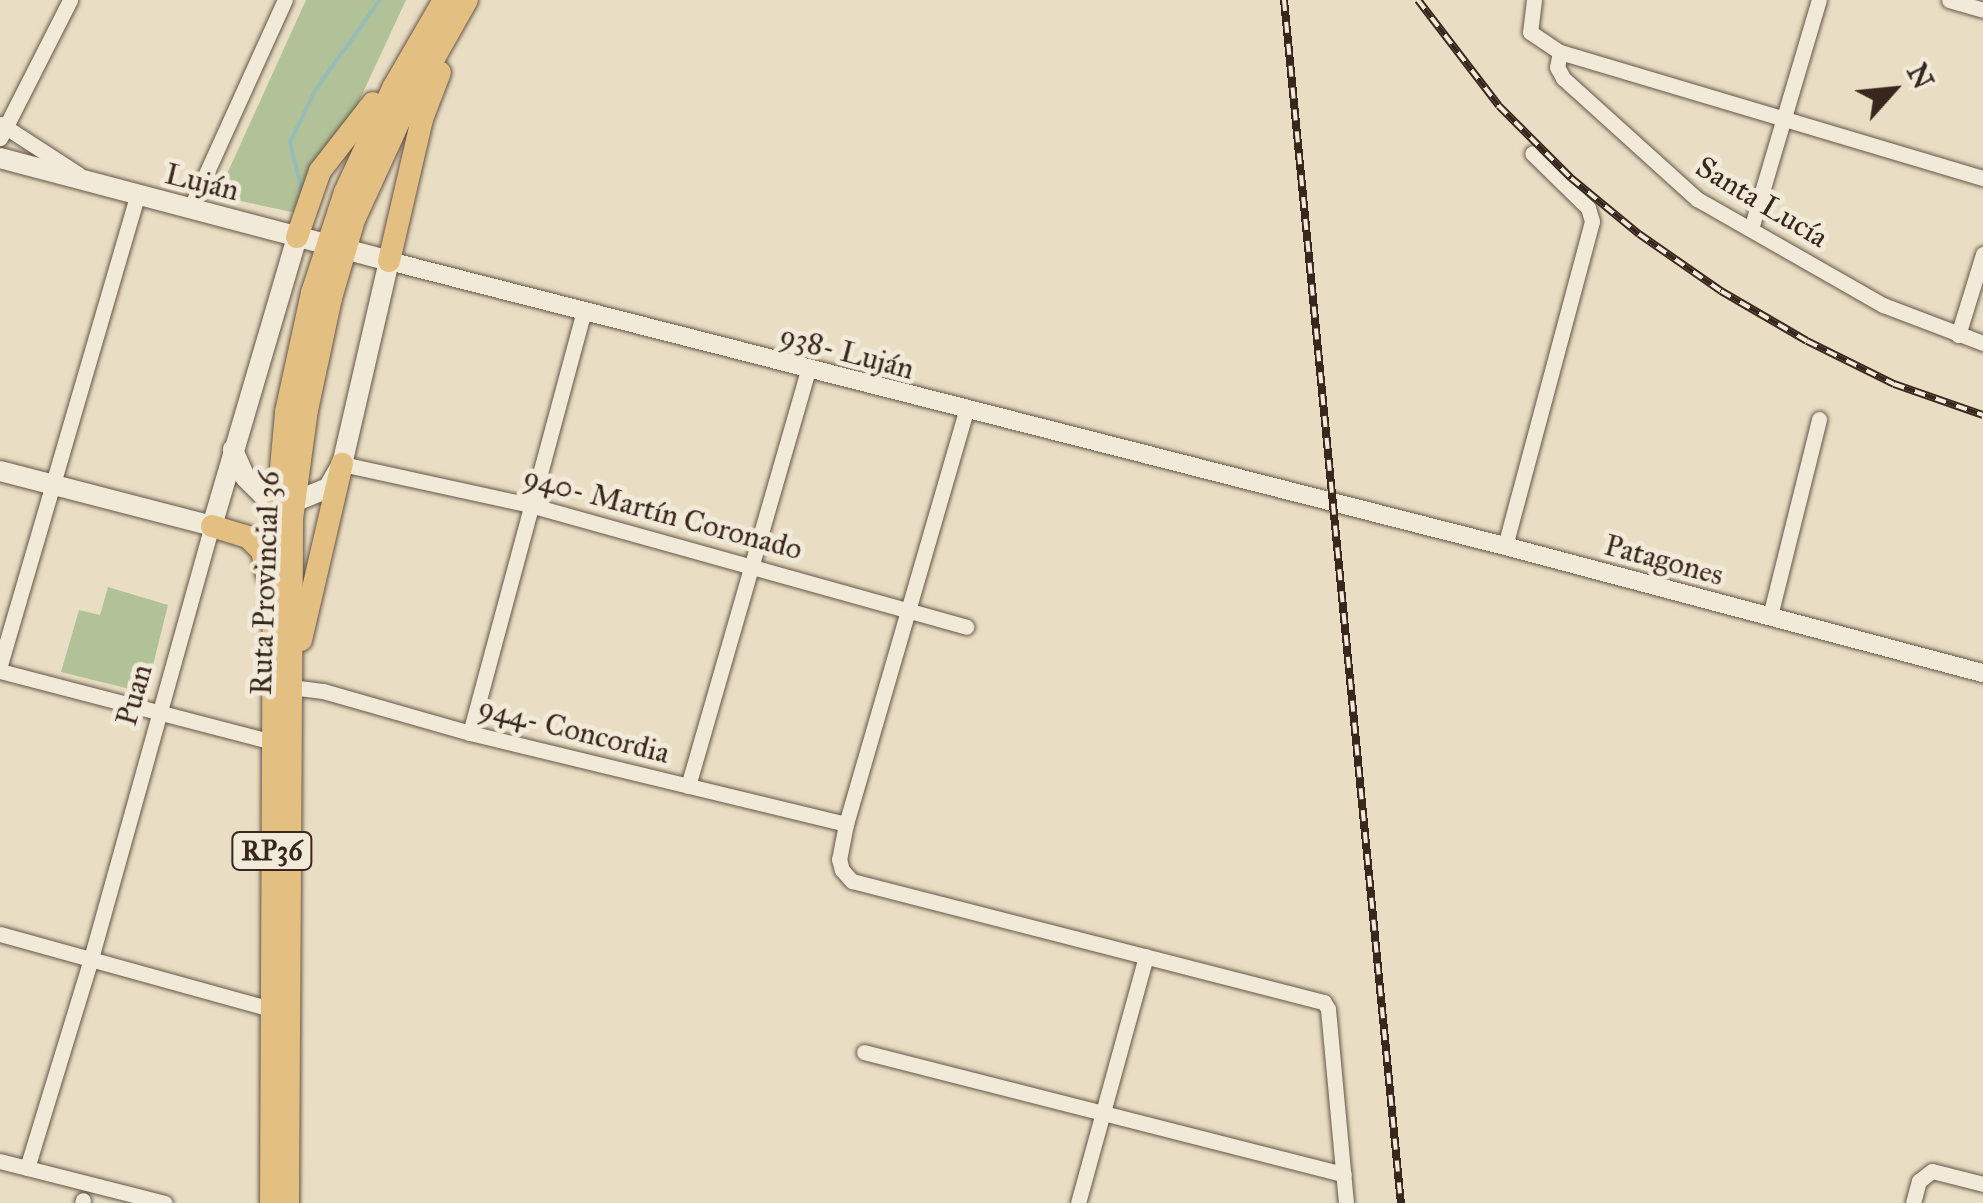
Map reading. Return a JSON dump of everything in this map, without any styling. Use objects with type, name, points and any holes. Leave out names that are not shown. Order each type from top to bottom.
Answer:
[{"type":"main road","name":"Ruta Provincial 36","points":[[335,246],[467,0]]},
{"type":"main road","points":[[290,687],[431,91],[482,0]]},
{"type":"main road","name":"Ruta Provincial 36","points":[[270,1203],[274,617],[285,500],[316,364],[335,246],[368,139],[438,9]]},
{"type":"main road","points":[[297,237],[320,172],[360,122],[415,36],[438,9]]},
{"type":"main road","name":"Luján","points":[[0,158],[389,261]]},
{"type":"main road","name":"Puan","points":[[212,526],[297,237]]},
{"type":"main road","points":[[233,450],[255,490],[285,500],[328,488],[342,464]]},
{"type":"main road","points":[[0,471],[248,537],[262,552],[274,617]]},
{"type":"main road","name":"Ruta Provincial 36","points":[[285,500],[290,687],[288,1203]]},
{"type":"street","points":[[70,0],[2,130],[94,184]]},
{"type":"street","points":[[190,209],[286,0]]},
{"type":"street","points":[[1534,0],[1528,23],[1530,32],[1560,52],[1983,178]]},
{"type":"street","points":[[1751,229],[1819,0]]},
{"type":"street","points":[[1949,0],[1983,10]]},
{"type":"street","name":"Santa Lucía","points":[[1560,52],[1557,67],[1562,78],[1697,198],[1883,305],[1983,344]]},
{"type":"street","points":[[1505,546],[1592,221],[1588,208],[1532,154]]},
{"type":"street","points":[[138,196],[0,668],[272,742]]},
{"type":"street","points":[[1958,335],[1983,254]]},
{"type":"street","name":"938- Luján","points":[[389,261],[1331,501]]},
{"type":"street","points":[[470,733],[584,311]]},
{"type":"street","points":[[688,786],[808,370]]},
{"type":"street","points":[[966,411],[839,859],[852,880],[1324,1002],[1328,1009],[1346,1203]]},
{"type":"street","points":[[1770,616],[1819,419]]},
{"type":"street","name":"940- Martín Coronado","points":[[342,464],[530,505],[966,627]]},
{"type":"street","name":"Patagones","points":[[1331,501],[1983,673]]},
{"type":"street","name":"Puan","points":[[27,1168],[90,962],[212,526]]},
{"type":"street","name":"944- Concordia","points":[[290,687],[323,691],[470,733],[846,824]]},
{"type":"street","points":[[0,934],[90,962],[272,1009]]},
{"type":"street","points":[[1078,1203],[1146,956]]},
{"type":"street","points":[[864,1052],[1344,1174]]},
{"type":"street","points":[[0,1161],[165,1203]]},
{"type":"street","points":[[1914,1203],[1919,1181],[1932,1171],[1983,1184]]},
{"type":"green space","points":[[306,0],[406,0],[306,215],[217,196]]},
{"type":"green space","points":[[108,587],[168,605],[146,693],[61,672],[79,610],[100,615]]},
{"type":"waterway","points":[[302,191],[290,142],[316,89],[380,0]]},
{"type":"railway","points":[[1284,0],[1401,1203]]},
{"type":"railway","points":[[1418,0],[1499,106],[1571,178],[1639,234],[1721,291],[1807,341],[1894,384],[1983,415]]}]
